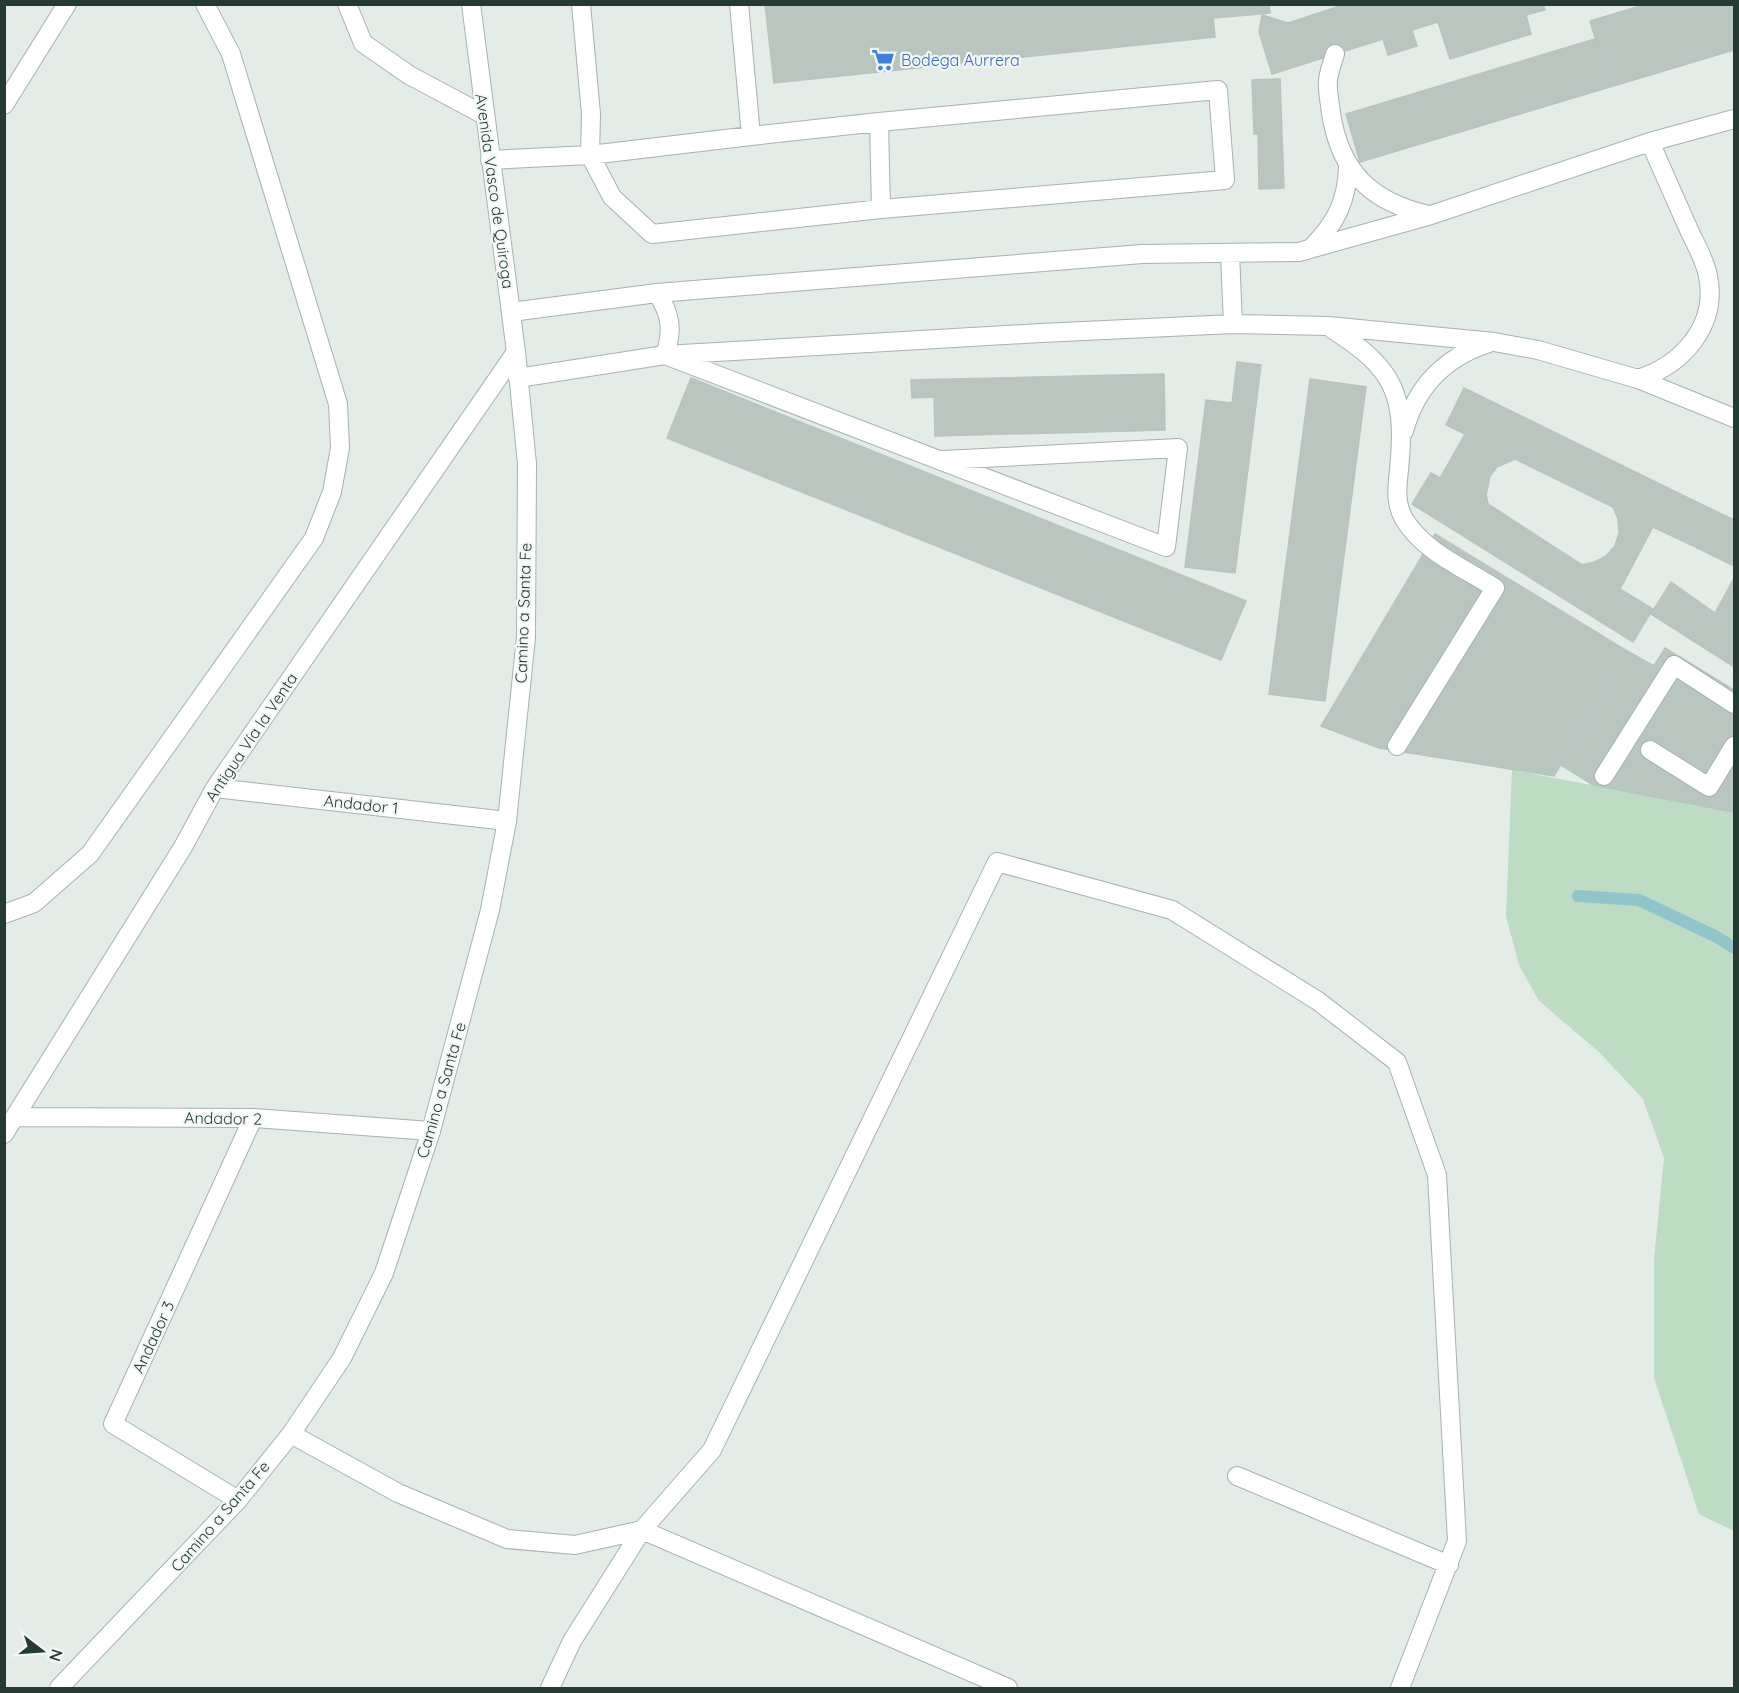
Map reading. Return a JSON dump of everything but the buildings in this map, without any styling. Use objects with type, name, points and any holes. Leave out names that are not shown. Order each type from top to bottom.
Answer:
[{"type":"street","points":[[4,105],[67,4]]},
{"type":"street","points":[[4,914],[34,903],[90,854],[314,538],[332,492],[340,448],[338,404],[231,54],[205,4]]},
{"type":"street","points":[[347,4],[363,43],[409,75],[484,115]]},
{"type":"street","name":"Avenida Vasco de Quiroga","points":[[471,4],[518,378]]},
{"type":"street","points":[[490,160],[590,154],[879,122],[1218,90],[1225,180],[881,209],[652,234],[612,197],[590,154],[591,114],[580,4]]},
{"type":"street","points":[[739,4],[751,136]]},
{"type":"street","points":[[1335,54],[1325,83],[1333,127],[1348,167],[1366,186],[1387,200],[1408,210],[1431,215]]},
{"type":"street","points":[[511,312],[657,293],[1142,254],[1299,252],[1431,215],[1650,142],[1734,119]]},
{"type":"street","points":[[879,122],[881,209]]},
{"type":"street","points":[[1638,379],[1672,364],[1685,352],[1705,320],[1710,299],[1708,277],[1702,255],[1650,142]]},
{"type":"street","points":[[1311,247],[1328,231],[1340,212],[1347,190],[1348,167]]},
{"type":"street","points":[[1230,253],[1233,324]]},
{"type":"street","points":[[657,293],[666,306],[670,322],[671,339],[665,355]]},
{"type":"street","points":[[518,378],[665,355],[1029,333],[1233,324],[1328,326],[1494,342],[1539,351],[1638,379],[1734,418]]},
{"type":"street","points":[[1328,326],[1371,355],[1384,371],[1395,392],[1401,415],[1402,438],[1396,498],[1403,517],[1426,544],[1495,588],[1397,746]]},
{"type":"street","points":[[1402,438],[1412,407],[1435,373],[1472,349],[1494,342]]},
{"type":"street","name":"Antigua Vía la Venta","points":[[4,1134],[183,847],[215,788],[516,352]]},
{"type":"street","points":[[665,355],[1166,547],[1178,448],[943,460]]},
{"type":"street","name":"Camino a Santa Fe","points":[[59,1689],[238,1500],[291,1434],[342,1358],[384,1273],[431,1131],[490,910],[507,821],[526,637],[527,464],[518,378]]},
{"type":"street","points":[[1604,776],[1674,665],[1734,704]]},
{"type":"street","points":[[1650,750],[1709,787],[1734,746]]},
{"type":"street","name":"Andador 1","points":[[215,788],[507,821]]},
{"type":"street","points":[[550,1689],[572,1641],[642,1530],[712,1450],[997,862],[1172,910],[1318,1001],[1397,1062],[1437,1175],[1457,1541],[1400,1689]]},
{"type":"street","name":"Andador 2","points":[[15,1117],[254,1118],[431,1131]]},
{"type":"street","name":"Andador 3","points":[[238,1500],[113,1424],[254,1118]]},
{"type":"street","points":[[291,1434],[398,1493],[507,1539],[576,1545],[642,1530],[1008,1689]]},
{"type":"street","points":[[1237,1476],[1449,1565]]},
{"type":"green space","points":[[1512,770],[1734,812],[1734,1531],[1699,1514],[1654,1378],[1654,1259],[1664,1158],[1643,1099],[1599,1052],[1539,1001],[1519,965],[1506,916]]},
{"type":"waterway","points":[[1578,896],[1639,900],[1717,937],[1734,948]]},
{"type":"place","name":"Bodega Aurrera","points":[[883,60]]}]
